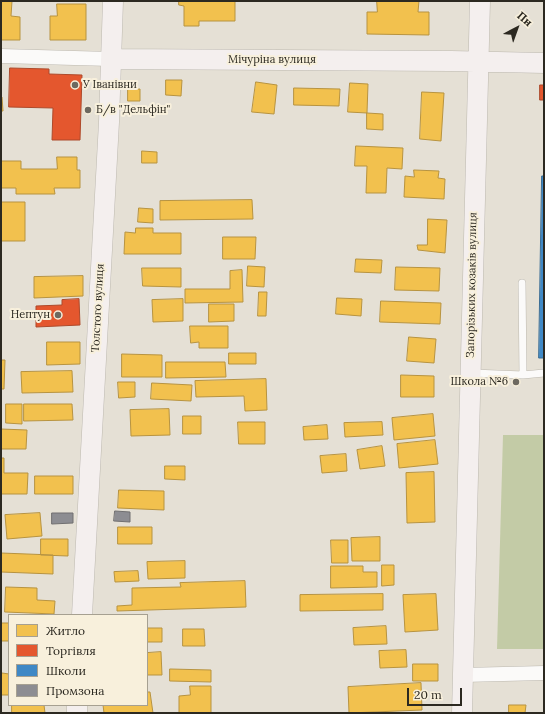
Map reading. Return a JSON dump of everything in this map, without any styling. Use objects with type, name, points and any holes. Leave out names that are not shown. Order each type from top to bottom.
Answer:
[{"type":"main road","name":"Толстого вулиця","points":[[82,614],[113,1]]},
{"type":"main road","name":"Запорізьких козаків вулиця","points":[[462,713],[480,1]]},
{"type":"main road","name":"Мічуріна вулиця","points":[[111,59],[478,61],[544,63]]},
{"type":"street","name":"Мічуріна вулиця","points":[[1,56],[111,59]]},
{"type":"street","points":[[463,675],[544,673]]},
{"type":"lane","points":[[522,283],[523,375]]},
{"type":"lane","points":[[470,372],[523,375],[544,374]]},
{"type":"green space","points":[[503,435],[544,435],[544,649],[497,649]]},
{"type":"building: Житло","points":[[1,1],[12,1],[11,16],[20,17],[20,40],[1,40]]},
{"type":"building: Житло","points":[[179,1],[235,1],[235,21],[199,21],[199,26],[184,26],[184,6],[179,5]]},
{"type":"building: Житло","points":[[377,1],[419,1],[418,12],[429,12],[429,35],[367,34],[367,12],[377,12]]},
{"type":"building: Житло","points":[[57,4],[86,4],[86,40],[50,40],[50,16],[57,16]]},
{"type":"building: Житло","points":[[166,80],[182,80],[181,96],[166,95]]},
{"type":"building: Житло","points":[[256,82],[277,85],[274,114],[252,112]]},
{"type":"building: Житло","points":[[350,83],[368,84],[367,113],[348,112]]},
{"type":"building: Житло","points":[[294,88],[340,89],[339,106],[294,105]]},
{"type":"building: Житло","points":[[128,89],[140,89],[140,101],[128,101]]},
{"type":"building: Житло","points":[[422,92],[444,93],[441,141],[420,139]]},
{"type":"building: Житло","points":[[2,97],[3,111],[1,111]]},
{"type":"building: Житло","points":[[367,113],[383,114],[383,130],[367,129]]},
{"type":"building: Житло","points":[[356,146],[403,148],[402,169],[387,168],[386,193],[366,193],[367,166],[355,166]]},
{"type":"building: Житло","points":[[142,151],[157,152],[157,163],[142,163]]},
{"type":"building: Житло","points":[[57,157],[77,157],[77,170],[80,170],[80,188],[54,188],[55,194],[16,194],[16,188],[1,188],[1,161],[21,161],[21,169],[57,169]]},
{"type":"building: Житло","points":[[414,170],[439,171],[438,178],[445,179],[444,199],[404,197],[405,176],[414,177]]},
{"type":"building: Житло","points":[[252,200],[253,219],[160,220],[160,201]]},
{"type":"building: Житло","points":[[1,202],[25,202],[25,241],[1,241]]},
{"type":"building: Житло","points":[[139,208],[153,209],[153,223],[138,222]]},
{"type":"building: Житло","points":[[428,219],[447,220],[445,253],[418,250],[417,245],[427,245]]},
{"type":"building: Житло","points":[[136,228],[153,228],[153,233],[181,233],[181,254],[124,254],[125,232],[135,233]]},
{"type":"building: Житло","points":[[223,237],[256,237],[255,259],[223,259]]},
{"type":"building: Житло","points":[[356,259],[382,260],[381,273],[355,272]]},
{"type":"building: Житло","points":[[248,266],[265,267],[264,287],[247,286]]},
{"type":"building: Житло","points":[[396,267],[440,268],[439,291],[395,290]]},
{"type":"building: Житло","points":[[142,268],[181,268],[181,287],[143,286]]},
{"type":"building: Житло","points":[[242,270],[243,302],[185,303],[185,289],[230,289],[230,271]]},
{"type":"building: Житло","points":[[83,276],[83,296],[34,298],[34,277]]},
{"type":"building: Житло","points":[[259,292],[267,292],[266,316],[258,316]]},
{"type":"building: Житло","points":[[337,298],[362,299],[361,316],[336,314]]},
{"type":"building: Житло","points":[[183,299],[183,321],[153,322],[152,300]]},
{"type":"building: Житло","points":[[381,301],[441,303],[440,324],[380,322]]},
{"type":"building: Житло","points":[[209,304],[234,304],[234,321],[209,322]]},
{"type":"building: Житло","points":[[190,326],[228,326],[228,348],[199,348],[199,342],[191,343]]},
{"type":"building: Житло","points":[[409,337],[436,339],[434,363],[407,361]]},
{"type":"building: Житло","points":[[47,342],[80,342],[80,364],[47,365]]},
{"type":"building: Житло","points":[[229,353],[256,353],[256,364],[229,364]]},
{"type":"building: Житло","points":[[122,354],[162,355],[162,377],[122,377]]},
{"type":"building: Житло","points":[[1,360],[5,360],[4,389],[1,389]]},
{"type":"building: Житло","points":[[166,362],[225,362],[226,377],[166,378]]},
{"type":"building: Житло","points":[[72,371],[73,392],[22,393],[21,372]]},
{"type":"building: Житло","points":[[401,375],[434,376],[434,397],[401,397]]},
{"type":"building: Житло","points":[[266,379],[267,410],[245,411],[244,396],[196,397],[195,381]]},
{"type":"building: Житло","points":[[118,382],[135,382],[135,397],[119,398]]},
{"type":"building: Житло","points":[[152,383],[192,385],[191,401],[151,399]]},
{"type":"building: Житло","points":[[6,404],[22,404],[22,424],[6,423]]},
{"type":"building: Житло","points":[[24,404],[72,404],[73,420],[24,421]]},
{"type":"building: Житло","points":[[169,409],[170,435],[131,436],[130,410]]},
{"type":"building: Житло","points":[[433,414],[435,436],[394,440],[392,418]]},
{"type":"building: Житло","points":[[183,416],[201,416],[201,434],[183,434]]},
{"type":"building: Житло","points":[[238,422],[265,422],[265,444],[239,444]]},
{"type":"building: Житло","points":[[382,422],[383,435],[345,437],[344,423]]},
{"type":"building: Житло","points":[[327,425],[328,439],[304,440],[303,427]]},
{"type":"building: Житло","points":[[1,429],[27,430],[26,449],[1,449]]},
{"type":"building: Житло","points":[[435,440],[438,464],[399,468],[397,444]]},
{"type":"building: Житло","points":[[382,446],[385,466],[360,469],[357,450]]},
{"type":"building: Житло","points":[[346,454],[347,471],[322,473],[320,456]]},
{"type":"building: Житло","points":[[1,458],[4,458],[4,473],[28,473],[27,494],[1,494]]},
{"type":"building: Житло","points":[[165,466],[185,466],[185,480],[165,479]]},
{"type":"building: Житло","points":[[434,472],[435,522],[407,523],[406,473]]},
{"type":"building: Житло","points":[[35,476],[73,476],[73,494],[35,494]]},
{"type":"building: Житло","points":[[119,490],[164,491],[164,510],[118,508]]},
{"type":"building: Житло","points":[[40,513],[42,536],[7,539],[5,515]]},
{"type":"building: Житло","points":[[118,527],[152,527],[152,544],[118,544]]},
{"type":"building: Житло","points":[[380,537],[380,561],[352,561],[351,538]]},
{"type":"building: Житло","points":[[41,539],[68,539],[68,556],[41,555]]},
{"type":"building: Житло","points":[[331,540],[348,540],[348,563],[332,563]]},
{"type":"building: Житло","points":[[1,553],[53,555],[53,574],[1,572]]},
{"type":"building: Житло","points":[[185,561],[185,578],[148,579],[147,562]]},
{"type":"building: Житло","points":[[382,565],[394,565],[394,585],[382,586]]},
{"type":"building: Житло","points":[[331,566],[363,566],[363,572],[377,572],[377,587],[331,588]]},
{"type":"building: Житло","points":[[138,571],[139,581],[115,582],[114,572]]},
{"type":"building: Житло","points":[[245,581],[246,607],[117,611],[117,606],[132,605],[132,588],[181,587],[180,583]]},
{"type":"building: Житло","points":[[6,587],[37,588],[37,600],[55,601],[54,614],[5,612]]},
{"type":"building: Житло","points":[[383,594],[383,610],[300,611],[300,595]]},
{"type":"building: Житло","points":[[436,594],[438,630],[405,632],[403,595]]},
{"type":"building: Житло","points":[[1,623],[8,623],[8,641],[1,641]]},
{"type":"building: Житло","points":[[386,626],[387,644],[354,645],[353,628]]},
{"type":"building: Житло","points":[[148,628],[162,628],[162,642],[148,642]]},
{"type":"building: Житло","points":[[183,629],[204,629],[205,646],[183,646]]},
{"type":"building: Житло","points":[[406,650],[407,667],[380,668],[379,651]]},
{"type":"building: Житло","points":[[161,652],[162,675],[148,675],[148,653]]},
{"type":"building: Житло","points":[[413,664],[438,664],[438,681],[413,681]]},
{"type":"building: Житло","points":[[170,669],[211,670],[211,682],[170,681]]},
{"type":"building: Житло","points":[[2,673],[8,674],[8,695],[1,695]]},
{"type":"building: Житло","points":[[421,683],[422,710],[349,713],[348,687]]},
{"type":"building: Житло","points":[[190,686],[211,686],[211,713],[179,713],[179,696],[190,695]]},
{"type":"building: Житло","points":[[148,692],[150,692],[153,713],[104,713],[103,706],[148,706]]},
{"type":"building: Житло","points":[[509,705],[526,705],[525,713],[509,713]]},
{"type":"building: Житло","points":[[12,706],[44,706],[45,713],[12,713]]},
{"type":"building: Торгівля","points":[[10,68],[49,69],[49,74],[82,75],[80,140],[52,140],[53,108],[9,107]]},
{"type":"building: Торгівля","points":[[540,85],[544,85],[544,100],[540,100]]},
{"type":"building: Торгівля","name":"Нептун","points":[[79,299],[80,325],[36,327],[36,306],[62,305],[62,300]]},
{"type":"building: Школи","points":[[542,176],[544,176],[544,358],[539,358]]},
{"type":"building: Промзона","points":[[115,511],[130,512],[130,522],[114,521]]},
{"type":"building: Промзона","points":[[52,513],[73,513],[73,523],[52,524]]},
{"type":"place","name":"У Іванівни","points":[[75,85]]},
{"type":"place","name":"Б/в \"Дельфін\"","points":[[88,110]]},
{"type":"place","name":"Нептун","points":[[58,315]]},
{"type":"place","name":"Школа №6","points":[[516,382]]}]
